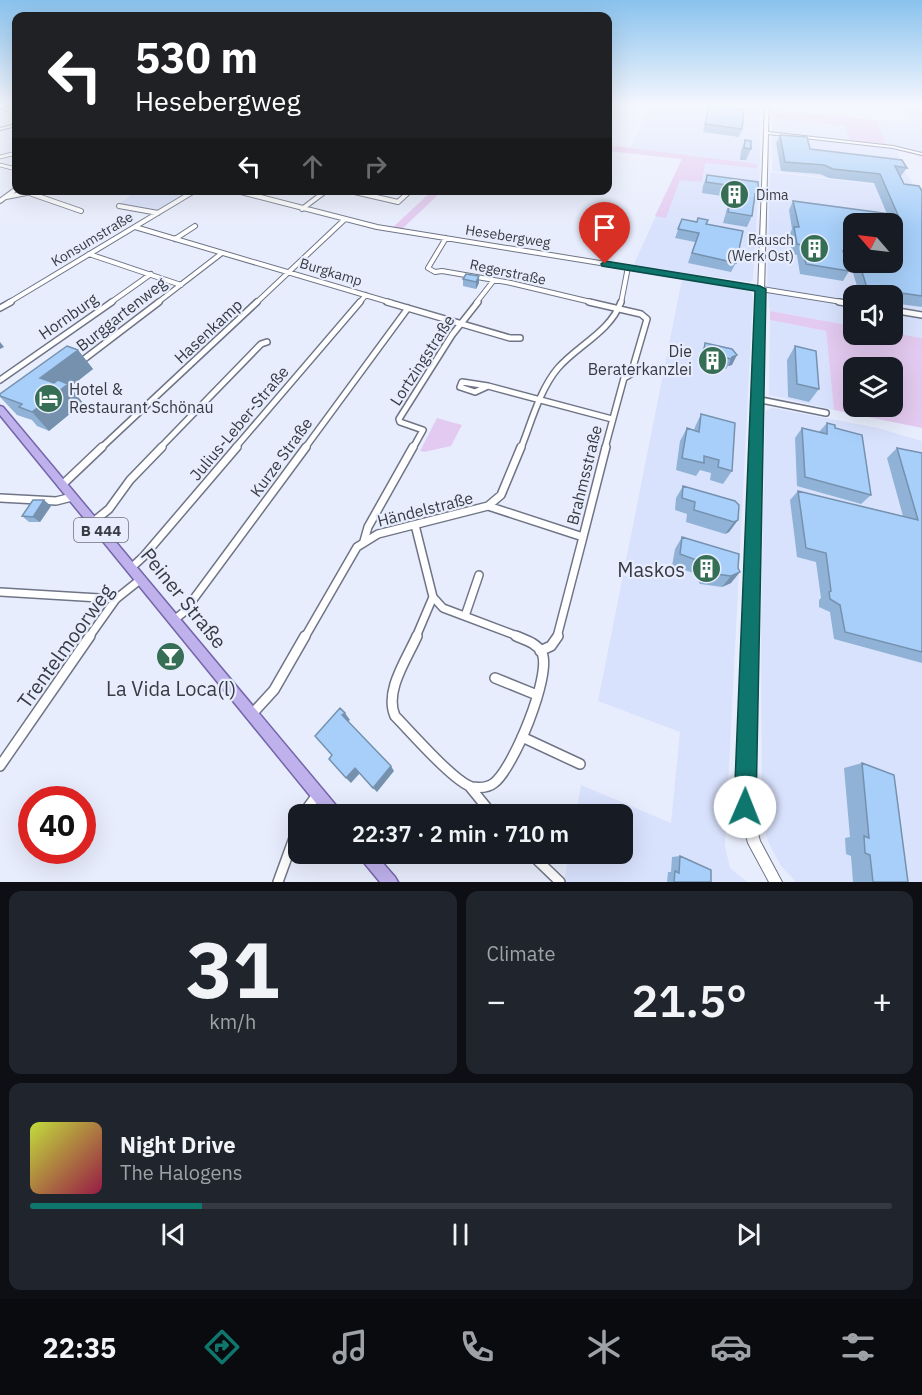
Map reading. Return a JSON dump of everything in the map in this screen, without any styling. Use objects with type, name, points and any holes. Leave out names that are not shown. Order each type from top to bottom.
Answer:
[{"type":"main road","name":"Peiner Straße","points":[[5,412],[62,485],[326,804]]},
{"type":"main road","points":[[375,864],[390,882]]},
{"type":"street","points":[[766,145],[745,807],[754,843],[776,882]]},
{"type":"street","points":[[873,145],[922,154]]},
{"type":"street","points":[[0,201],[12,192]]},
{"type":"street","points":[[6,197],[23,195]]},
{"type":"street","points":[[35,195],[81,211]]},
{"type":"street","name":"Konsumstraße","points":[[0,308],[188,195]]},
{"type":"street","name":"Hesebergweg","points":[[251,195],[377,227],[843,302]]},
{"type":"street","points":[[302,209],[320,195]]},
{"type":"street","points":[[368,195],[398,202],[406,195]]},
{"type":"street","points":[[119,206],[159,213]]},
{"type":"street","name":"Hasenkamp","points":[[62,485],[344,220]]},
{"type":"street","points":[[175,239],[195,226]]},
{"type":"street","name":"Burgkamp","points":[[135,227],[461,324],[510,338],[520,338]]},
{"type":"street","name":"Regerstraße","points":[[446,238],[428,268],[435,272],[442,271],[494,280],[618,308]]},
{"type":"street","name":"Burggartenweg","points":[[71,369],[222,253]]},
{"type":"street","points":[[89,254],[181,285]]},
{"type":"street","name":"Händelstraße","points":[[252,714],[274,690],[350,556],[364,541],[378,534],[488,506],[501,495],[550,379],[562,362],[605,326],[618,308],[628,267]]},
{"type":"street","name":"Hornburg","points":[[0,380],[151,274]]},
{"type":"street","name":"Lortzingstraße","points":[[364,541],[368,527],[423,430],[400,422],[399,419],[461,324],[494,280]]},
{"type":"street","name":"Julius-Leber-Straße","points":[[131,567],[140,561],[366,295]]},
{"type":"street","name":"Kurze Straße","points":[[174,620],[184,612],[408,308]]},
{"type":"street","name":"Brahmsstraße","points":[[540,651],[551,646],[557,639],[597,487],[612,419],[624,378],[631,374],[646,319],[641,314],[618,308]]},
{"type":"street","points":[[903,312],[922,315]]},
{"type":"street","points":[[93,522],[109,509],[130,480],[261,344],[267,342]]},
{"type":"street","name":"Brahmsstraße","points":[[488,386],[612,419]]},
{"type":"street","points":[[756,399],[826,413]]},
{"type":"street","points":[[0,498],[56,501],[72,497]]},
{"type":"street","name":"Brahmsstraße","points":[[488,506],[583,537]]},
{"type":"street","points":[[415,525],[433,597],[443,608],[529,641],[540,651],[544,667],[537,695],[509,766],[494,785],[483,788],[470,787]]},
{"type":"street","points":[[465,616],[479,575]]},
{"type":"street","name":"Trentelmoorweg","points":[[0,766],[116,599],[141,579]]},
{"type":"street","points":[[0,592],[116,599]]},
{"type":"street","points":[[433,597],[391,696],[391,707],[395,716],[461,782],[470,787],[484,804]]},
{"type":"street","points":[[495,678],[537,695]]},
{"type":"street","points":[[522,737],[580,764]]},
{"type":"street","points":[[310,804],[318,794]]},
{"type":"street","points":[[278,882],[288,854]]},
{"type":"street","points":[[541,864],[560,882]]},
{"type":"shaded area","points":[[632,145],[760,145],[751,282],[633,266],[682,159],[635,154]]},
{"type":"shaded area","points":[[772,145],[922,145],[922,160],[915,154],[897,151],[904,171],[917,189],[772,171]]},
{"type":"shaded area","points":[[612,146],[757,164],[757,168],[705,163],[702,182],[680,180],[666,218],[655,216],[682,159],[612,151]]},
{"type":"shaded area","points":[[770,172],[922,190],[922,338],[903,335],[903,285],[843,285],[843,324],[770,311],[767,290]]},
{"type":"shaded area","points":[[131,195],[181,195],[156,210],[119,204]]},
{"type":"shaded area","points":[[428,195],[438,195],[402,229],[392,228]]},
{"type":"shaded area","points":[[682,279],[751,292],[753,296],[725,846],[730,868],[747,882],[564,882],[567,864],[633,864],[633,807],[671,823],[680,732],[598,701]]},
{"type":"shaded area","points":[[770,311],[843,324],[843,345],[903,345],[903,335],[922,338],[922,428],[868,417],[903,417],[903,357],[843,357],[843,412],[834,410],[826,331],[770,320]]},
{"type":"shaded area","points":[[770,320],[826,331],[834,410],[769,395]]},
{"type":"shaded area","points":[[773,408],[878,428],[922,441],[922,882],[796,882],[781,866],[768,842],[762,820],[761,626],[765,411]]},
{"type":"shaded area","points":[[437,418],[462,425],[451,446],[420,451]]},
{"type":"shaded area","points":[[581,785],[626,804],[578,804]]},
{"type":"building","points":[[744,145],[751,145],[751,149],[744,148]]},
{"type":"building","points":[[782,145],[809,145],[810,149],[902,160],[907,168],[895,166],[904,184],[919,186],[922,191],[922,296],[903,293],[903,285],[866,285],[862,273],[903,273],[903,213],[897,213],[880,174],[833,169],[824,165],[785,162]]},
{"type":"building","points":[[707,175],[758,182],[759,195],[755,194],[752,216],[728,212],[730,201],[732,201],[733,186],[706,182]]},
{"type":"building","points":[[793,201],[883,213],[843,213],[843,270],[806,264],[802,245],[797,244],[794,227],[799,227]]},
{"type":"building","points":[[698,218],[708,220],[706,224],[743,231],[736,263],[692,253],[699,233],[678,229],[682,219],[697,222]]},
{"type":"building","points":[[466,274],[479,276],[476,282],[463,279]]},
{"type":"building","points":[[705,343],[732,349],[737,355],[731,359],[704,353]]},
{"type":"building","points":[[67,346],[78,350],[40,378],[54,383],[58,380],[68,384],[32,412],[19,407],[22,404],[0,396],[0,394]]},
{"type":"building","points":[[795,346],[816,351],[819,389],[797,384]]},
{"type":"building","points":[[701,414],[735,423],[732,471],[718,467],[719,460],[704,456],[704,463],[682,458],[687,428],[699,432]]},
{"type":"building","points":[[827,423],[835,425],[835,428],[862,435],[871,495],[805,477],[802,428],[827,434]]},
{"type":"building","points":[[897,448],[922,453],[922,652],[845,632],[840,605],[830,599],[826,553],[806,548],[798,491],[918,520]]},
{"type":"building","points":[[683,486],[735,501],[739,505],[738,520],[734,522],[694,510],[695,502],[682,498]]},
{"type":"building","points":[[33,500],[44,500],[33,517],[22,516]]},
{"type":"building","points":[[682,537],[739,554],[740,572],[731,576],[708,573],[702,562],[680,554]]},
{"type":"building","points":[[340,708],[345,713],[342,715],[391,766],[373,788],[355,768],[346,778],[329,759],[332,755],[315,736]]},
{"type":"building","points":[[862,763],[894,775],[908,882],[873,882],[870,855],[865,853],[864,836],[869,838]]},
{"type":"building","points":[[680,856],[711,870],[711,882],[674,882],[675,871],[679,873]]},
{"type":"place","name":"Dima","points":[[735,195]]},
{"type":"place","name":"Rausch (Werk Ost)","points":[[815,248]]},
{"type":"place","name":"Die Beraterkanzlei","points":[[713,360]]},
{"type":"place","name":"Hotel & Restaurant Schönau","points":[[48,398]]},
{"type":"place","name":"Maskos","points":[[706,569]]},
{"type":"place","name":"La Vida Loca(l)","points":[[171,657]]},
{"type":"route","points":[[605,264],[760,289],[745,807]]}]
